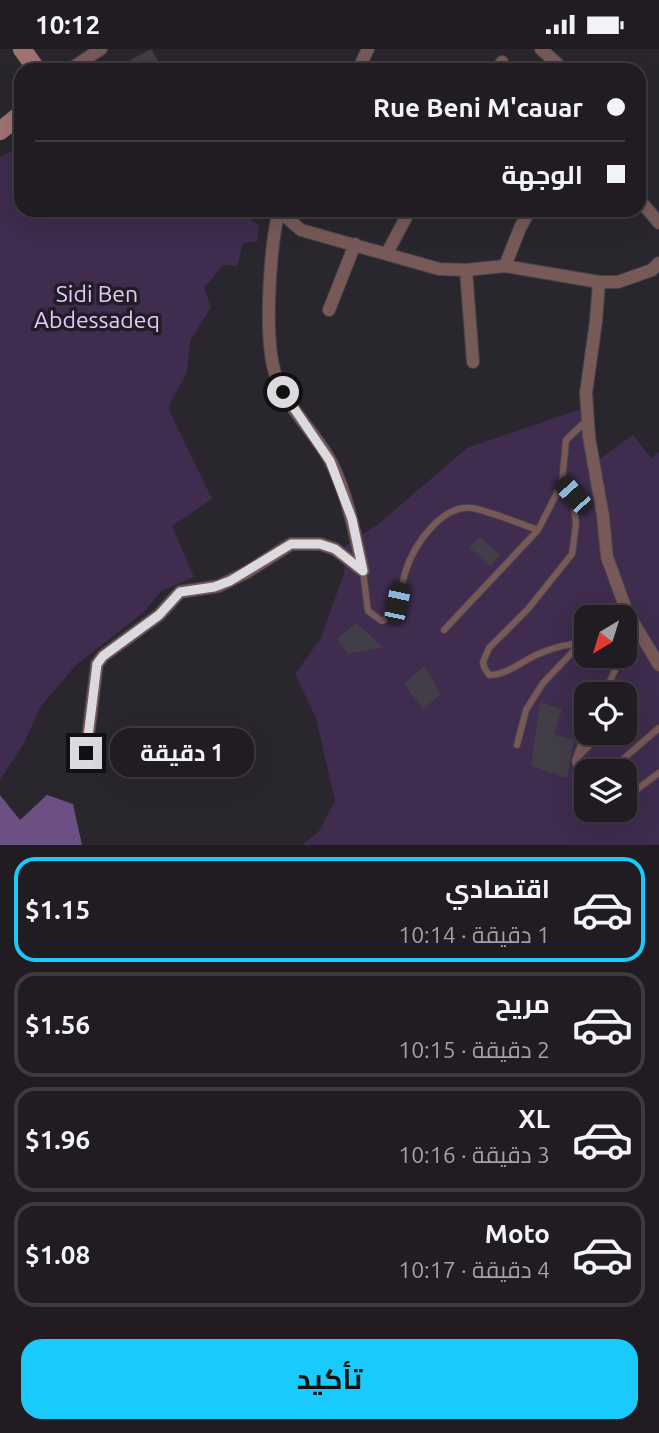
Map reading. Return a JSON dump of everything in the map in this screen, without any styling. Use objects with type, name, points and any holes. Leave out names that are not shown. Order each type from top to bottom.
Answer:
[{"type":"street","points":[[80,63],[101,49]]},
{"type":"street","points":[[541,49],[556,63]]},
{"type":"street","points":[[0,131],[14,120]]},
{"type":"street","points":[[646,208],[659,223]]},
{"type":"street","points":[[275,217],[270,335],[272,361],[283,392],[330,461],[352,519],[363,571]]},
{"type":"street","points":[[285,217],[302,230],[439,269],[466,270],[505,266],[599,282],[618,282],[652,270],[659,263]]},
{"type":"street","points":[[387,253],[406,217]]},
{"type":"street","points":[[505,266],[526,217]]},
{"type":"street","points":[[329,310],[355,244]]},
{"type":"street","points":[[466,270],[472,362]]},
{"type":"street","points":[[599,282],[586,393],[587,420],[607,557],[627,612],[659,665]]},
{"type":"street","points":[[86,753],[97,664],[103,656],[159,615],[180,592],[219,586],[247,572],[288,545],[298,543],[320,544],[335,549],[363,571]]},
{"type":"lane","points":[[444,630],[538,530],[562,483],[566,440],[587,420]]},
{"type":"lane","points":[[562,483],[573,495],[576,524],[572,554],[528,609],[493,642],[483,662],[484,667],[489,675],[497,675],[536,655],[574,644]]},
{"type":"lane","points":[[363,571],[369,611],[382,621],[393,613],[407,566],[428,529],[446,514],[470,507],[538,530]]},
{"type":"lane","points":[[517,745],[526,710],[543,683],[574,653]]},
{"type":"lane","points":[[623,759],[659,729]]},
{"type":"lane","points":[[577,759],[590,745]]},
{"type":"lane","points":[[637,789],[659,773]]},
{"type":"green space","name":"Sidi Ben Abdessadeq","points":[[14,150],[14,217],[248,217],[259,226],[257,242],[243,243],[237,266],[223,265],[204,288],[211,307],[190,341],[187,372],[168,408],[212,499],[172,526],[194,577],[161,591],[145,611],[76,665],[41,706],[24,743],[0,780],[0,157]]},
{"type":"green space","points":[[581,409],[593,464],[633,435],[651,458],[659,452],[659,845],[302,845],[319,831],[335,801],[316,718],[295,674],[321,638],[344,573],[345,546],[377,525],[467,448]]},
{"type":"shaded area","points":[[0,795],[20,820],[47,795],[73,804],[82,845],[0,845]]},
{"type":"building","points":[[151,49],[160,63],[125,63]]},
{"type":"building","points":[[480,537],[500,555],[490,566],[469,547]]},
{"type":"building","points":[[356,623],[383,647],[348,654],[337,639]]},
{"type":"building","points":[[424,666],[441,694],[423,709],[404,684]]},
{"type":"building","points":[[540,702],[562,709],[554,734],[574,740],[567,778],[531,766]]},
{"type":"route","points":[[86,753],[97,664],[103,656],[159,615],[180,592],[219,586],[247,572],[288,545],[298,543],[320,544],[335,549],[363,571],[352,519],[330,461],[283,392]]}]
